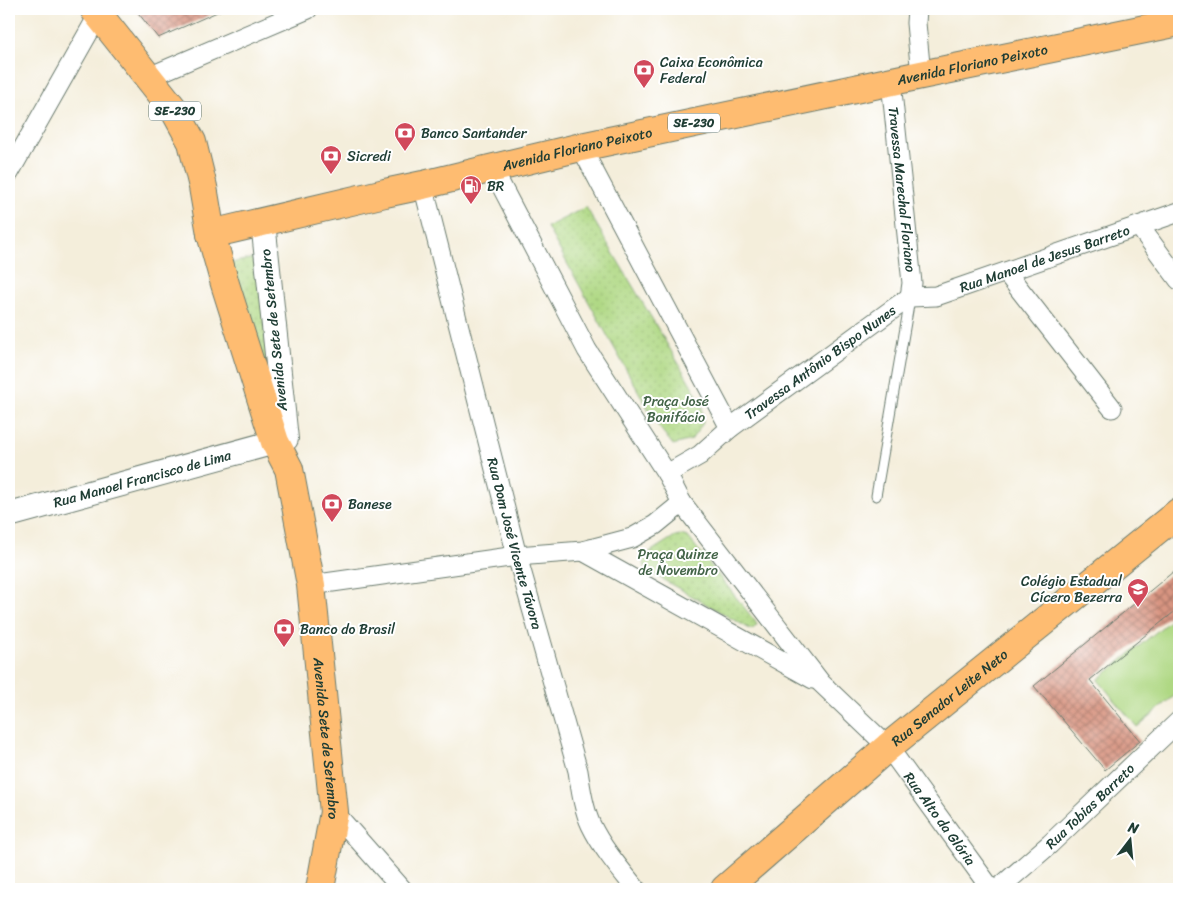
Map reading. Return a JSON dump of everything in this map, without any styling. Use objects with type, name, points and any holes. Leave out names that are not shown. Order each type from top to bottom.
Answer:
[{"type":"main road","name":"SE-230","points":[[97,12],[175,111],[192,142],[203,187],[211,234]]},
{"type":"main road","name":"Avenida Floriano Peixoto","points":[[211,234],[581,147],[1179,22]]},
{"type":"main road","name":"Avenida Sete de Setembro","points":[[211,234],[225,284],[289,468],[311,585],[334,812],[320,889]]},
{"type":"main road","name":"Rua Senador Leite Neto","points":[[725,889],[888,747],[1179,512]]},
{"type":"street","points":[[150,77],[308,9]]},
{"type":"street","points":[[917,9],[916,23],[921,75]]},
{"type":"street","points":[[9,173],[97,12]]},
{"type":"street","name":"Travessa Marechal Floriano","points":[[891,82],[912,283],[910,297]]},
{"type":"street","points":[[581,147],[730,428],[700,455],[667,474]]},
{"type":"street","points":[[492,168],[587,350],[667,474],[682,504],[821,683],[888,747]]},
{"type":"street","name":"Rua Dom José Vicente Távora","points":[[423,185],[517,556],[578,771],[583,804],[590,824],[603,846],[636,889]]},
{"type":"street","name":"Rua Manoel de Jesus Barreto","points":[[910,297],[936,296],[1179,212]]},
{"type":"street","name":"Avenida Sete de Setembro","points":[[263,222],[280,440]]},
{"type":"street","points":[[1139,226],[1179,280]]},
{"type":"street","points":[[1006,272],[1112,408]]},
{"type":"street","name":"Travessa Antônio Bispo Nunes","points":[[730,428],[910,297]]},
{"type":"street","name":"Rua Manoel Francisco de Lima","points":[[9,515],[280,440]]},
{"type":"street","points":[[311,585],[517,556],[583,550],[632,538],[682,504]]},
{"type":"street","points":[[583,550],[821,683]]},
{"type":"street","name":"Rua Tobias Barreto","points":[[998,889],[1050,844],[1179,721]]},
{"type":"street","name":"Rua Alto da Glória","points":[[888,747],[990,889]]},
{"type":"street","points":[[334,812],[402,889]]},
{"type":"lane","points":[[876,496],[910,297]]},
{"type":"green space","name":"Praça José Bonifácio","points":[[586,207],[702,404],[703,423],[691,440],[673,445],[656,423],[547,227]]},
{"type":"green space","points":[[259,257],[270,394],[231,263]]},
{"type":"green space","name":"Praça Quinze de Novembro","points":[[675,536],[688,537],[755,621],[757,625],[753,629],[646,570],[644,563],[645,555]]},
{"type":"green space","points":[[1179,613],[1179,692],[1137,727],[1098,680]]},
{"type":"building","points":[[135,9],[224,9],[158,38]]},
{"type":"building","points":[[1179,567],[1179,608],[1090,680],[1140,741],[1105,770],[1034,686]]},
{"type":"place","name":"Caixa Econômica Federal","points":[[644,89]]},
{"type":"place","name":"Banco Santander","points":[[405,152]]},
{"type":"place","name":"Sicredi","points":[[331,175]]},
{"type":"place","name":"BR","points":[[471,205]]},
{"type":"place","name":"Banese","points":[[332,523]]},
{"type":"place","name":"Colégio Estadual Cícero Bezerra","points":[[1138,608]]},
{"type":"place","name":"Banco do Brasil","points":[[284,648]]}]
